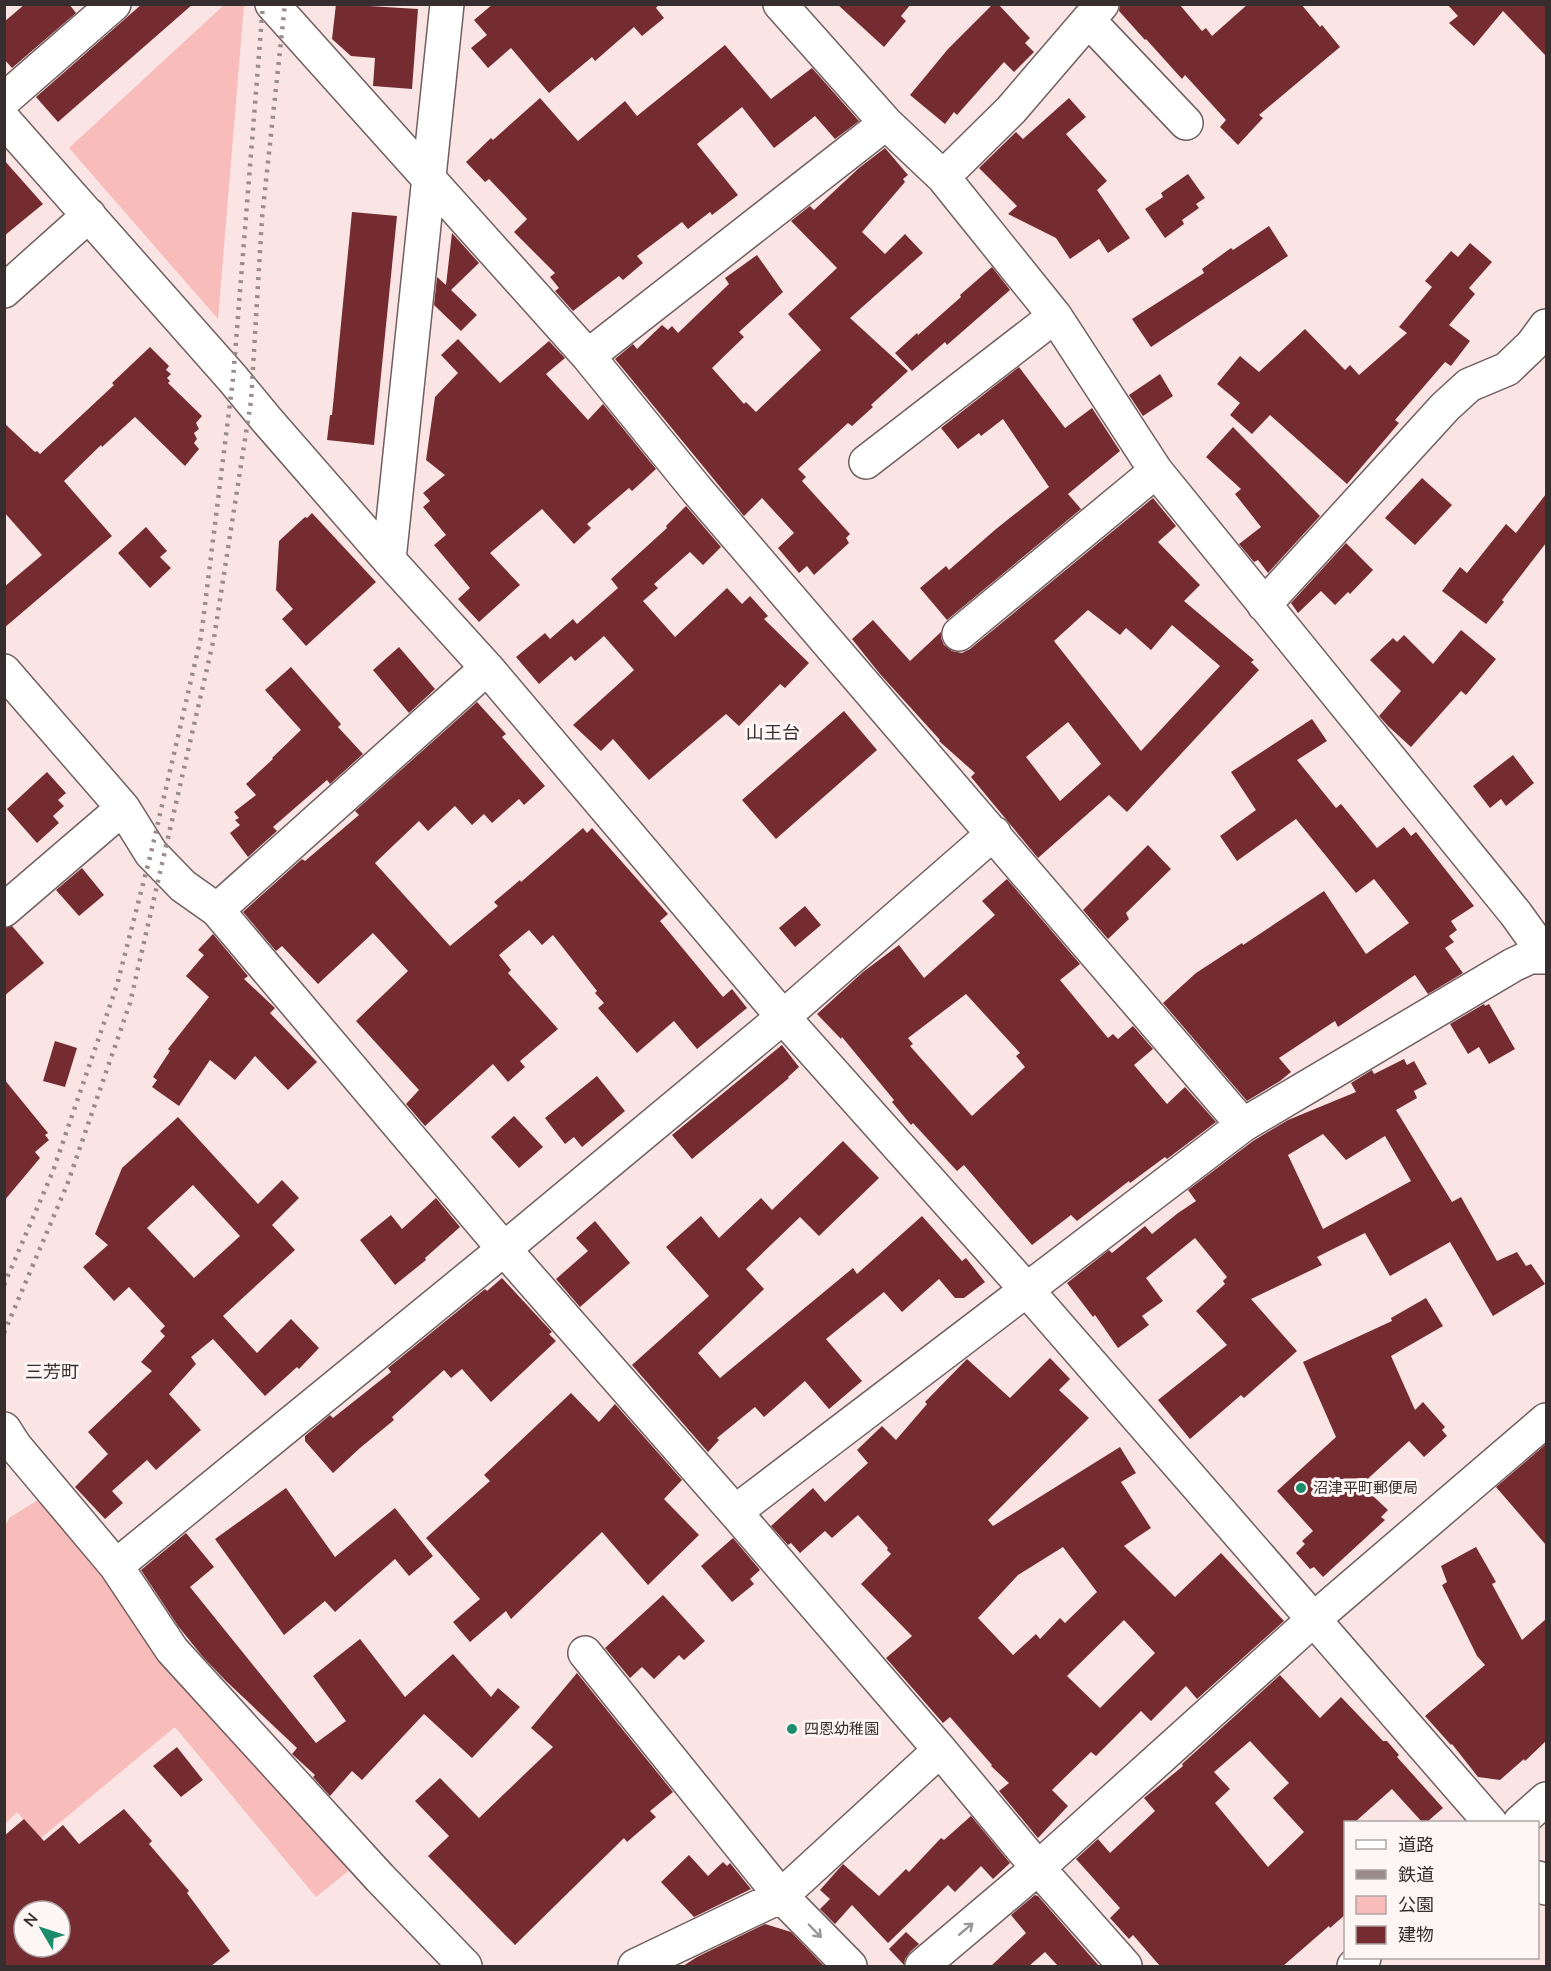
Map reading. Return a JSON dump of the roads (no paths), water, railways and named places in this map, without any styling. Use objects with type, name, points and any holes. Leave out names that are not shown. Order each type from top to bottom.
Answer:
[{"type":"street","points":[[4,100],[114,4]]},
{"type":"street","points":[[272,4],[588,356],[697,490],[1244,1125]]},
{"type":"street","points":[[389,560],[447,4]]},
{"type":"street","points":[[780,4],[886,123],[943,177],[1055,316],[1156,471],[1501,896],[1546,956]]},
{"type":"street","points":[[943,177],[1011,110],[1097,9],[1186,123]]},
{"type":"street","points":[[4,120],[487,669],[783,1017],[1026,1289],[1489,1821]]},
{"type":"street","points":[[588,356],[886,123]]},
{"type":"street","points":[[4,291],[89,215]]},
{"type":"street","points":[[866,462],[1055,316]]},
{"type":"street","points":[[1264,605],[1445,407],[1469,385],[1508,369],[1532,345],[1546,326]]},
{"type":"street","points":[[959,634],[1156,471]]},
{"type":"street","points":[[217,910],[487,669]]},
{"type":"street","points":[[4,672],[123,808],[151,853],[183,886],[217,910],[504,1249],[735,1512],[940,1750],[1038,1868],[1125,1966]]},
{"type":"street","points":[[4,910],[123,808]]},
{"type":"street","points":[[116,1566],[504,1249],[783,1017],[994,834]]},
{"type":"street","points":[[735,1512],[1244,1125],[1513,964],[1530,957],[1546,956]]},
{"type":"street","points":[[922,1966],[1038,1868],[1314,1619],[1546,1420]]},
{"type":"street","points":[[8,1448],[116,1566],[172,1650],[380,1878],[465,1966]]},
{"type":"street","points":[[585,1653],[781,1896],[850,1966]]},
{"type":"street","points":[[635,1966],[781,1896],[940,1750]]},
{"type":"street","points":[[1521,1821],[1546,1799]]},
{"type":"railway","points":[[4,1285],[53,1171],[117,985],[151,853],[201,637],[233,379],[263,4]]},
{"type":"railway","points":[[4,1333],[67,1185],[130,1003],[214,638],[251,401],[262,218],[285,4]]},
{"type":"place","name":"沼津平町郵便局","points":[[1301,1488]]},
{"type":"place","name":"四恩幼稚園","points":[[792,1729]]},
{"type":"district","name":"山王台","points":[[773,733]]},
{"type":"district","name":"三芳町","points":[[52,1372]]}]
